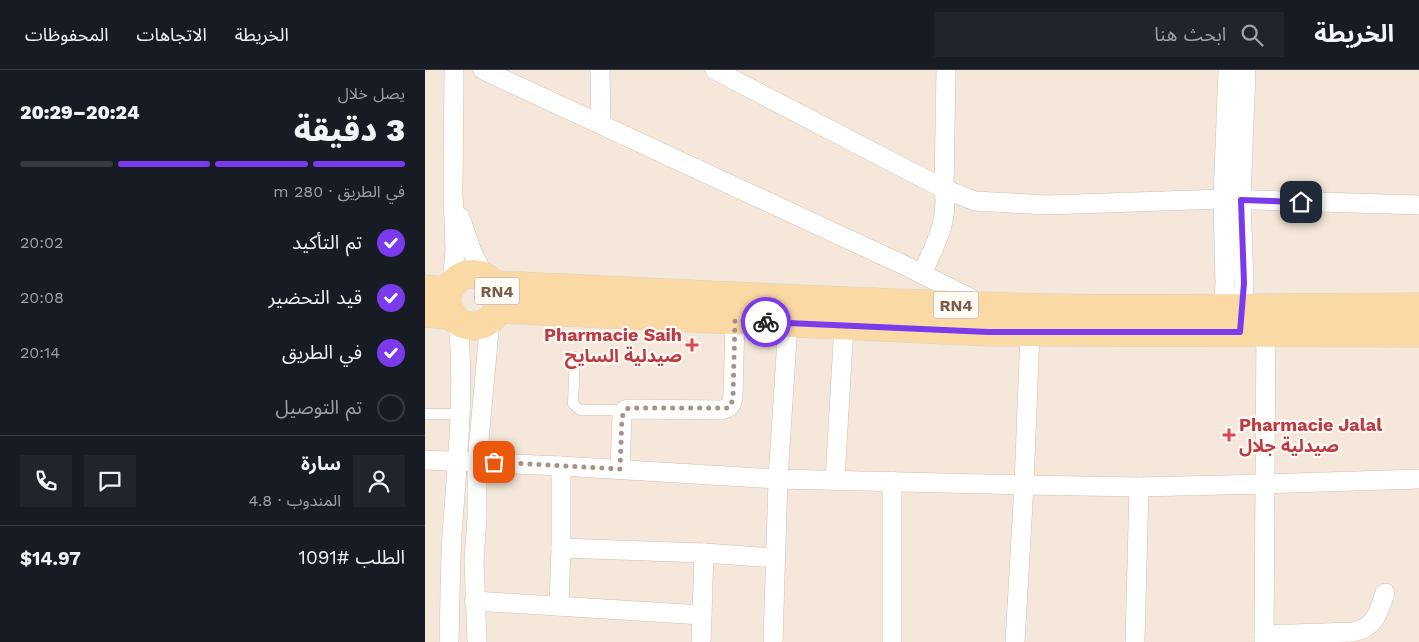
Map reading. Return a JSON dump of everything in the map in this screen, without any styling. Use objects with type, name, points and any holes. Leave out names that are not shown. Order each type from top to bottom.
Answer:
[{"type":"main road","name":"RN4","points":[[425,313],[447,301],[463,276],[478,275],[491,298],[482,324],[472,326],[447,301]]},
{"type":"main road","name":"RN4","points":[[491,298],[735,320],[988,332],[1030,332],[1243,320],[1419,307]]},
{"type":"main road","name":"RN4","points":[[491,298],[988,306],[1243,320],[1419,333]]},
{"type":"street","points":[[449,642],[452,537],[458,460],[462,358],[447,301],[455,250],[454,70]]},
{"type":"street","points":[[483,70],[988,306]]},
{"type":"street","points":[[599,70],[601,124]]},
{"type":"street","points":[[715,70],[944,189],[975,201],[1047,205],[1223,199],[1419,205]]},
{"type":"street","points":[[923,274],[942,226],[946,203],[944,189],[946,70]]},
{"type":"street","points":[[1227,70],[1223,199],[1225,283],[1243,320]]},
{"type":"street","points":[[1246,70],[1241,200],[1244,283],[1243,320],[1265,484],[1264,639],[1363,630],[1376,618],[1385,593]]},
{"type":"street","points":[[454,202],[491,298],[477,462],[474,601],[477,642]]},
{"type":"street","points":[[620,469],[622,417],[625,410],[629,408],[728,408],[731,406],[733,396],[735,320]]},
{"type":"street","points":[[773,642],[778,479],[787,323]]},
{"type":"street","points":[[835,480],[844,325]]},
{"type":"street","points":[[1015,642],[1030,332]]},
{"type":"street","points":[[425,460],[458,460],[778,479],[1024,485],[1139,487],[1419,479]]},
{"type":"street","points":[[559,606],[561,466]]},
{"type":"street","points":[[891,642],[892,481]]},
{"type":"street","points":[[1135,642],[1139,487]]},
{"type":"street","points":[[561,548],[704,553],[775,558]]},
{"type":"street","points":[[701,642],[704,553]]},
{"type":"street","points":[[474,601],[702,616]]},
{"type":"lane","points":[[575,357],[573,404],[580,410],[625,410]]},
{"type":"lane","points":[[425,414],[460,414]]},
{"type":"shaded area","points":[[425,70],[1419,70],[1419,642],[425,642]]},
{"type":"way so far","points":[[494,462],[620,469],[622,417],[625,410],[629,408],[721,410],[728,408],[731,406],[733,396],[735,320],[766,322]]},
{"type":"place","name":"Pharmacie Saih صيدلية السايح","points":[[692,345]]},
{"type":"place","name":"Pharmacie Jalal صيدلية جلال","points":[[1229,435]]},
{"type":"route","points":[[766,322],[988,332],[1240,332],[1244,283],[1241,200],[1301,202]]}]
